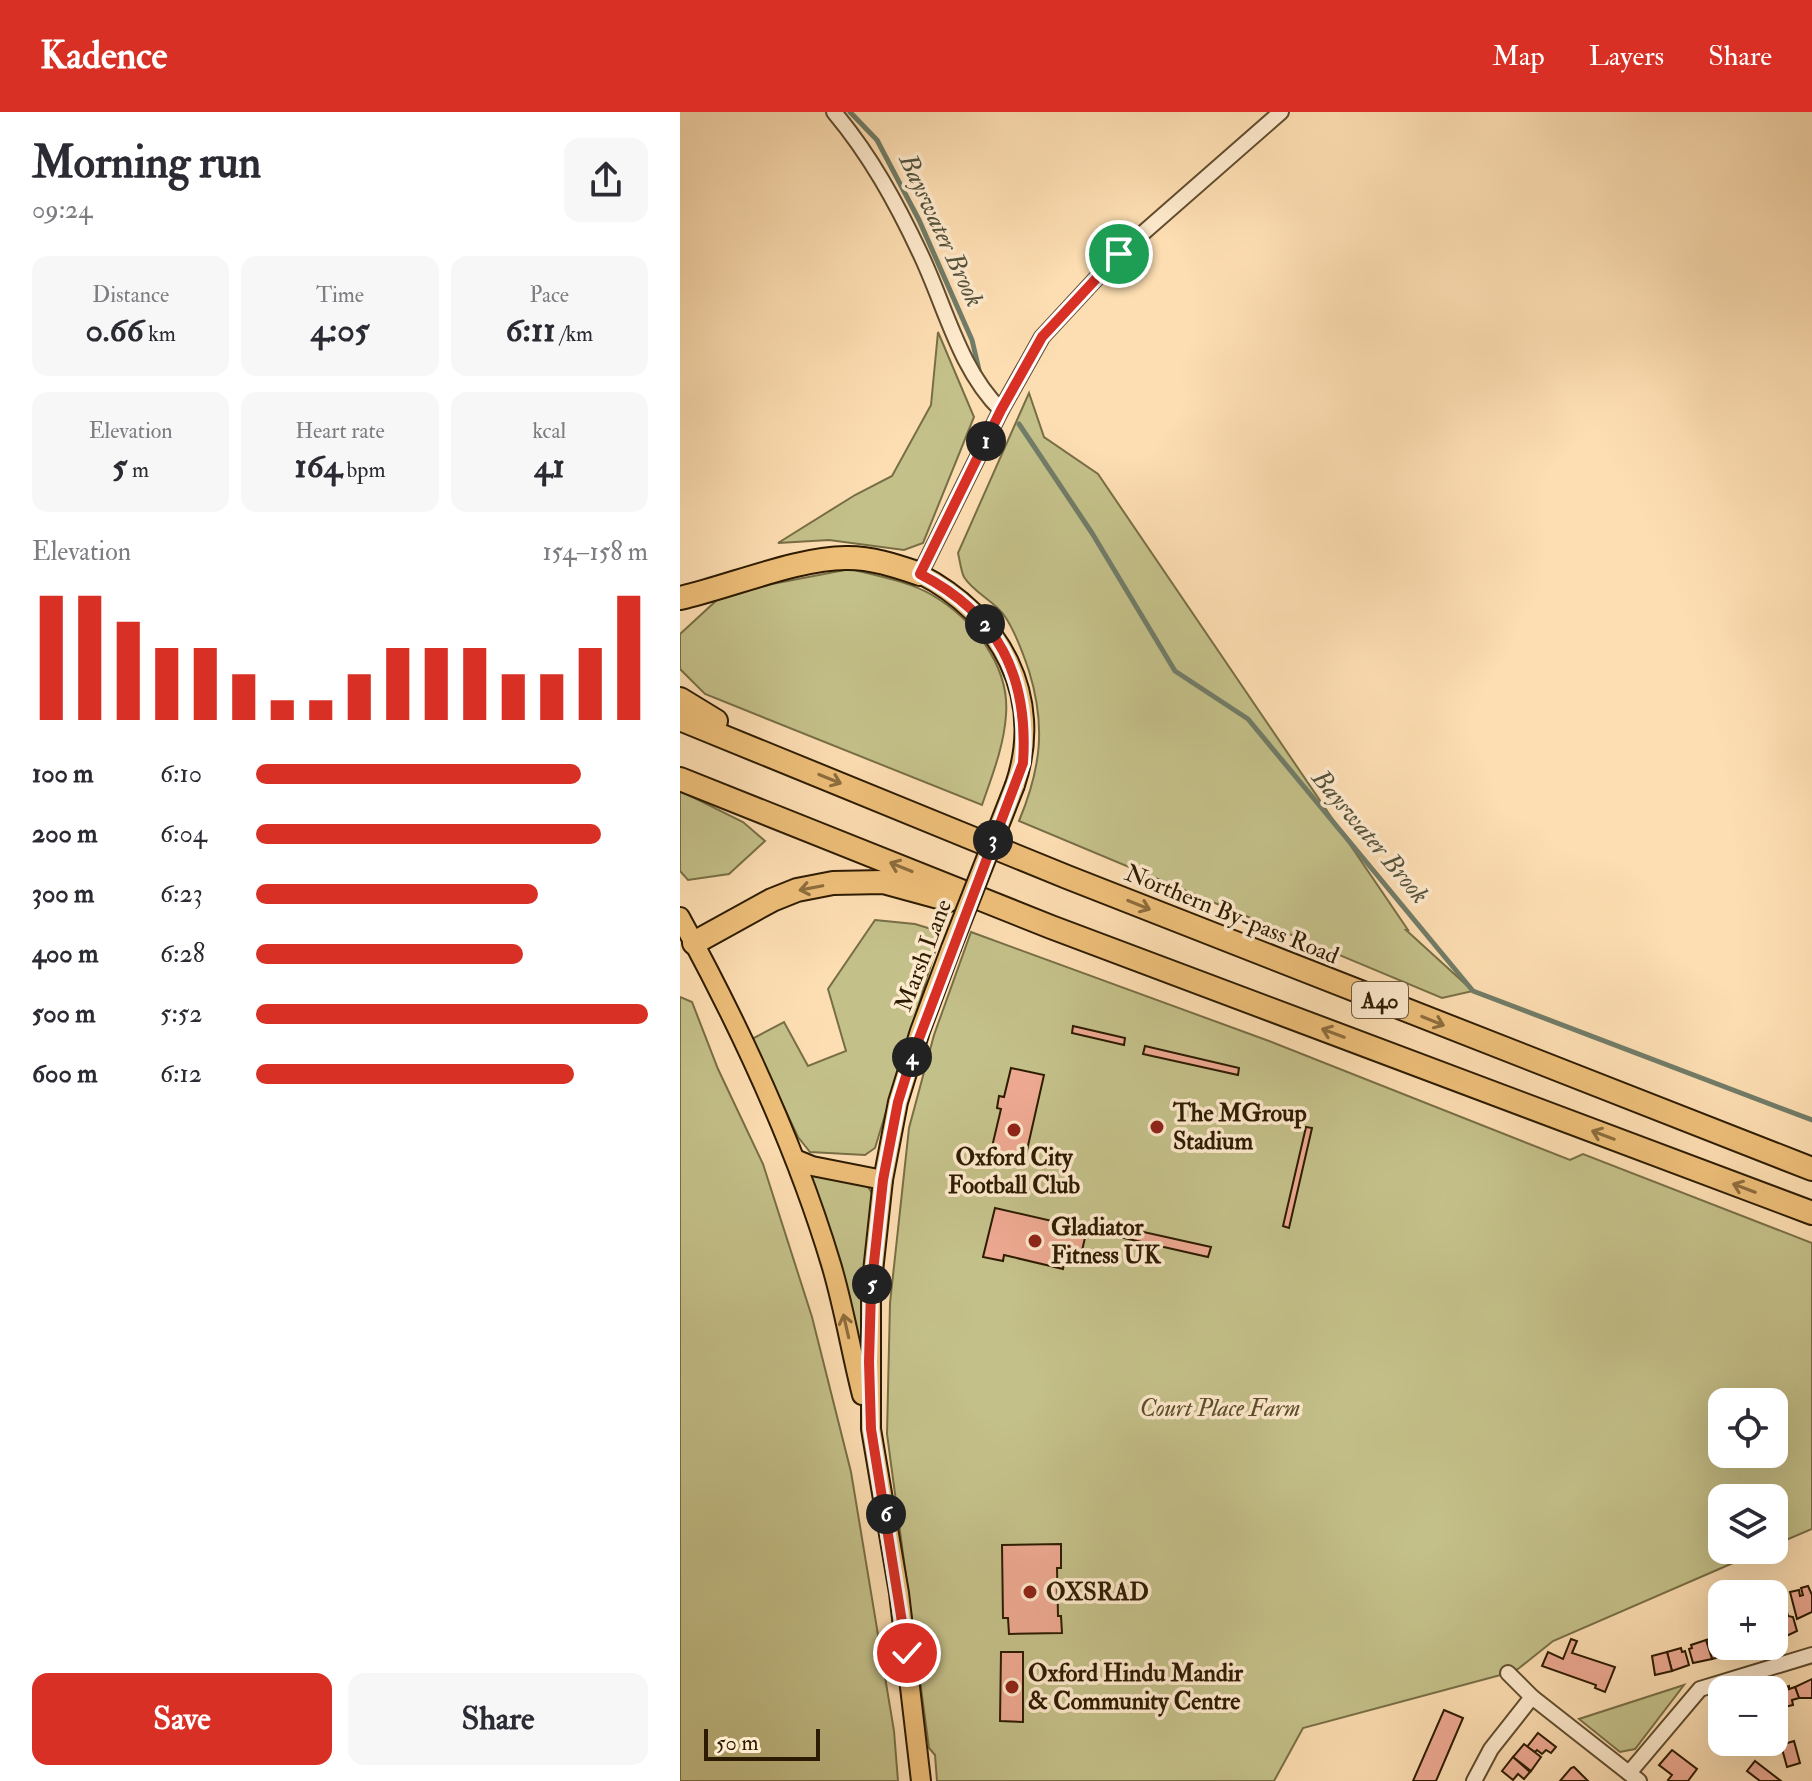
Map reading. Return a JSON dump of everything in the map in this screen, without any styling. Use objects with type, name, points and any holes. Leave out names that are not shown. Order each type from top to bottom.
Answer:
[{"type":"highway","points":[[680,598],[775,571],[846,558],[887,562],[920,574]]},
{"type":"highway","points":[[680,609],[720,589]]},
{"type":"highway","points":[[680,699],[798,766]]},
{"type":"highway","name":"Northern By-pass Road","points":[[680,719],[1067,877],[1812,1169]]},
{"type":"highway","name":"A40","points":[[680,779],[1051,927],[1812,1213]]},
{"type":"highway","points":[[694,943],[772,900],[797,890],[833,883],[883,882],[1051,927]]},
{"type":"main road","name":"Marsh Lane","points":[[920,574],[944,586],[966,603],[1004,649],[1017,681],[1025,732],[1023,763],[920,1031],[898,1102],[883,1180],[871,1290],[871,1429],[899,1593],[921,1781]]},
{"type":"main road","points":[[680,917],[747,1050],[795,1159],[832,1266],[871,1429]]},
{"type":"main road","points":[[795,1159],[812,1166],[883,1180]]},
{"type":"street","points":[[834,112],[881,176],[920,252],[972,373],[984,394],[1001,410]]},
{"type":"street","points":[[920,574],[1001,410],[1042,337],[1119,254],[1281,112]]},
{"type":"street","points":[[1508,1673],[1532,1697],[1634,1777],[1700,1689],[1812,1655]]},
{"type":"street","points":[[1474,1781],[1491,1749],[1532,1697]]},
{"type":"green space","points":[[938,332],[974,417],[923,543],[904,550],[829,540],[778,543],[892,476],[931,405]]},
{"type":"green space","points":[[1029,393],[1044,437],[1098,474],[1406,930],[1473,991],[1442,998],[1019,821],[1032,783],[1039,747],[1034,691],[1012,628],[1000,610],[964,577],[958,553]]},
{"type":"green space","points":[[850,569],[903,583],[932,595],[961,617],[986,646],[995,662],[1006,697],[1005,727],[982,805],[705,694],[680,669],[680,634],[717,600],[772,584]]},
{"type":"green space","points":[[680,791],[743,822],[765,841],[729,874],[688,880],[680,871]]},
{"type":"green space","points":[[875,920],[915,924],[941,932],[875,1148],[865,1155],[810,1152],[798,1137],[752,1039],[784,1022],[808,1066],[846,1051],[828,989]]},
{"type":"green space","name":"Court Place Farm","points":[[971,932],[1269,1041],[1570,1160],[1583,1154],[1812,1243],[1812,1529],[1788,1539],[1788,1484],[1708,1484],[1708,1564],[1731,1564],[1553,1641],[1518,1669],[1508,1673],[1303,1728],[1274,1781],[937,1781],[935,1755],[929,1748],[887,1434],[890,1303],[909,1128],[934,1035]]},
{"type":"green space","points":[[680,997],[692,1002],[718,1069],[763,1164],[812,1317],[851,1472],[894,1731],[898,1781],[680,1781]]},
{"type":"green space","points":[[809,1175],[866,1184],[874,1196],[862,1358],[859,1359],[839,1259]]},
{"type":"green space","points":[[1684,1685],[1635,1749],[1620,1752],[1579,1719]]},
{"type":"building","points":[[1073,1026],[1125,1038],[1124,1045],[1072,1033]]},
{"type":"building","points":[[1145,1046],[1239,1068],[1238,1075],[1143,1054]]},
{"type":"building","name":"Oxford City Football Club","points":[[1011,1068],[1044,1075],[1025,1159],[991,1151],[1001,1109],[997,1108],[999,1096],[1004,1097]]},
{"type":"building","points":[[1306,1127],[1312,1128],[1289,1228],[1283,1226]]},
{"type":"building","name":"Gladiator Fitness UK","points":[[995,1208],[1087,1229],[1081,1255],[1066,1252],[1063,1269],[1004,1255],[1003,1261],[983,1257]]},
{"type":"building","points":[[1094,1221],[1211,1247],[1208,1257],[1093,1231]]},
{"type":"building","name":"OXSRAD","points":[[1061,1544],[1061,1568],[1057,1568],[1058,1616],[1061,1616],[1062,1633],[1009,1634],[1008,1618],[1003,1618],[1002,1545]]},
{"type":"building","points":[[1808,1586],[1812,1595],[1812,1612],[1797,1619],[1790,1592],[1799,1590],[1800,1596],[1803,1595],[1801,1588]]},
{"type":"building","points":[[1788,1616],[1793,1617],[1797,1631],[1788,1635]]},
{"type":"building","points":[[1571,1639],[1577,1641],[1572,1653],[1615,1667],[1605,1692],[1595,1688],[1596,1685],[1542,1666],[1548,1652],[1563,1659]]},
{"type":"building","points":[[1706,1640],[1708,1660],[1693,1663],[1689,1649],[1691,1645]]},
{"type":"building","points":[[1681,1648],[1689,1665],[1672,1671],[1667,1652]]},
{"type":"building","name":"Oxford Hindu Mandir & Community Centre","points":[[1001,1652],[1023,1652],[1023,1722],[1000,1721]]},
{"type":"building","points":[[1667,1652],[1672,1671],[1655,1675],[1652,1656]]},
{"type":"building","points":[[1812,1679],[1812,1698],[1799,1698],[1795,1687]]},
{"type":"building","points":[[1788,1686],[1789,1689],[1795,1687],[1799,1698],[1792,1700],[1793,1705],[1788,1706]]},
{"type":"building","points":[[1444,1710],[1463,1718],[1436,1781],[1413,1781]]},
{"type":"building","points":[[1538,1733],[1556,1747],[1551,1753],[1546,1750],[1542,1754],[1527,1747]]},
{"type":"building","points":[[1794,1741],[1800,1763],[1787,1767],[1784,1756],[1788,1756],[1788,1743]]},
{"type":"building","points":[[1524,1744],[1541,1757],[1531,1771],[1513,1757]]},
{"type":"building","points":[[1672,1750],[1697,1769],[1688,1781],[1668,1780],[1672,1775],[1659,1765]]},
{"type":"building","points":[[1513,1757],[1530,1772],[1524,1779],[1518,1774],[1513,1780],[1502,1771]]},
{"type":"building","points":[[1755,1761],[1781,1781],[1760,1781],[1747,1771]]},
{"type":"building","points":[[1574,1767],[1588,1781],[1560,1781],[1571,1768]]},
{"type":"waterway","name":"Bayswater Brook","points":[[850,112],[877,140],[919,220],[972,340],[980,374]]},
{"type":"waterway","name":"Bayswater Brook","points":[[1019,424],[1092,533],[1175,671],[1248,719],[1473,991],[1812,1120]]},
{"type":"place","name":"The MGroup Stadium","points":[[1157,1127]]},
{"type":"place","name":"Oxford City Football Club","points":[[1014,1130]]},
{"type":"place","name":"Gladiator Fitness UK","points":[[1035,1241]]},
{"type":"place","name":"OXSRAD","points":[[1030,1592]]},
{"type":"place","name":"Oxford Hindu Mandir & Community Centre","points":[[1012,1687]]},
{"type":"route","points":[[907,1653],[871,1429],[871,1290],[883,1180],[898,1102],[920,1031],[1023,763],[1025,732],[1017,681],[1004,649],[966,603],[944,586],[920,574],[1001,410],[1042,337],[1119,254]]}]
